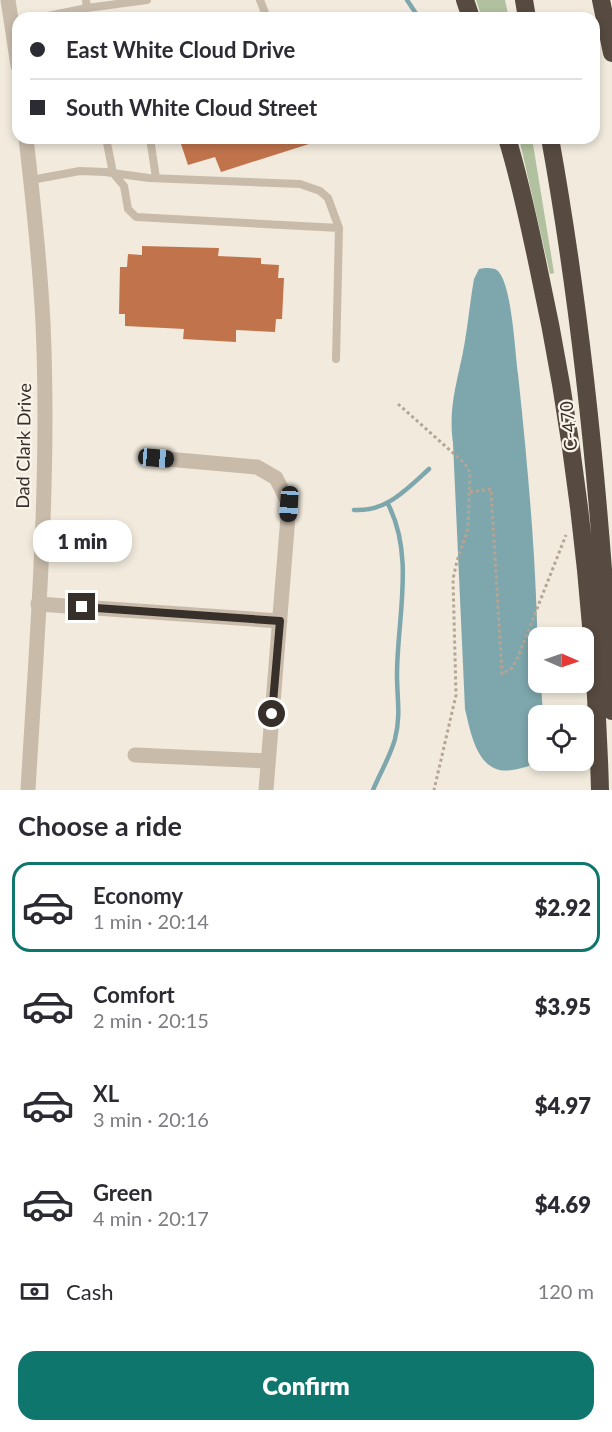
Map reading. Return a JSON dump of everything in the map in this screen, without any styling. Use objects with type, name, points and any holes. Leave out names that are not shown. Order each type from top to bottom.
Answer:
[{"type":"highway","points":[[601,0],[612,53]]},
{"type":"highway","points":[[509,144],[525,205],[552,330],[572,448],[582,524],[595,668],[600,790]]},
{"type":"highway","name":"C-470","points":[[551,144],[588,400],[607,616],[612,711]]},
{"type":"street","name":"Dad Clark Drive","points":[[27,144],[44,355],[44,470],[28,790]]},
{"type":"street","points":[[156,458],[257,467],[276,478],[289,504],[266,790]]},
{"type":"street","points":[[38,604],[280,621]]},
{"type":"street","points":[[135,755],[268,761]]},
{"type":"lane","points":[[59,12],[86,4],[147,0]]},
{"type":"lane","points":[[107,144],[113,173],[124,186],[128,209],[135,217],[339,228]]},
{"type":"lane","points":[[151,144],[156,178]]},
{"type":"lane","points":[[31,180],[80,171],[156,178],[311,186],[328,198],[339,228],[336,358]]},
{"type":"path","points":[[398,404],[468,468],[470,474],[468,529],[453,579],[456,695],[434,790]]},
{"type":"path","points":[[470,492],[491,489],[502,674],[508,672],[515,664],[564,537],[570,530],[582,524]]},
{"type":"green space","points":[[476,0],[505,0],[508,12],[480,12]]},
{"type":"green space","points":[[520,144],[533,144],[554,273],[550,274]]},
{"type":"water","points":[[479,269],[497,270],[503,279],[510,304],[535,567],[537,627],[528,627],[528,693],[542,693],[542,705],[528,705],[528,766],[512,770],[491,767],[484,760],[474,741],[465,709],[452,413],[474,279]]},
{"type":"building","points":[[181,144],[309,144],[221,172],[215,157],[188,165]]},
{"type":"building","points":[[142,246],[219,248],[218,256],[261,258],[261,264],[279,265],[278,278],[284,278],[282,319],[276,319],[275,332],[236,330],[236,342],[183,339],[184,329],[125,326],[125,314],[119,314],[120,267],[127,267],[128,254],[142,255]]},
{"type":"waterway","points":[[407,0],[415,12]]},
{"type":"waterway","points":[[354,510],[365,510],[386,503],[404,492],[429,469]]},
{"type":"waterway","points":[[373,790],[393,746],[398,715],[397,675],[403,566],[396,524],[388,504]]},
{"type":"route","points":[[82,607],[280,621],[272,714]]}]
